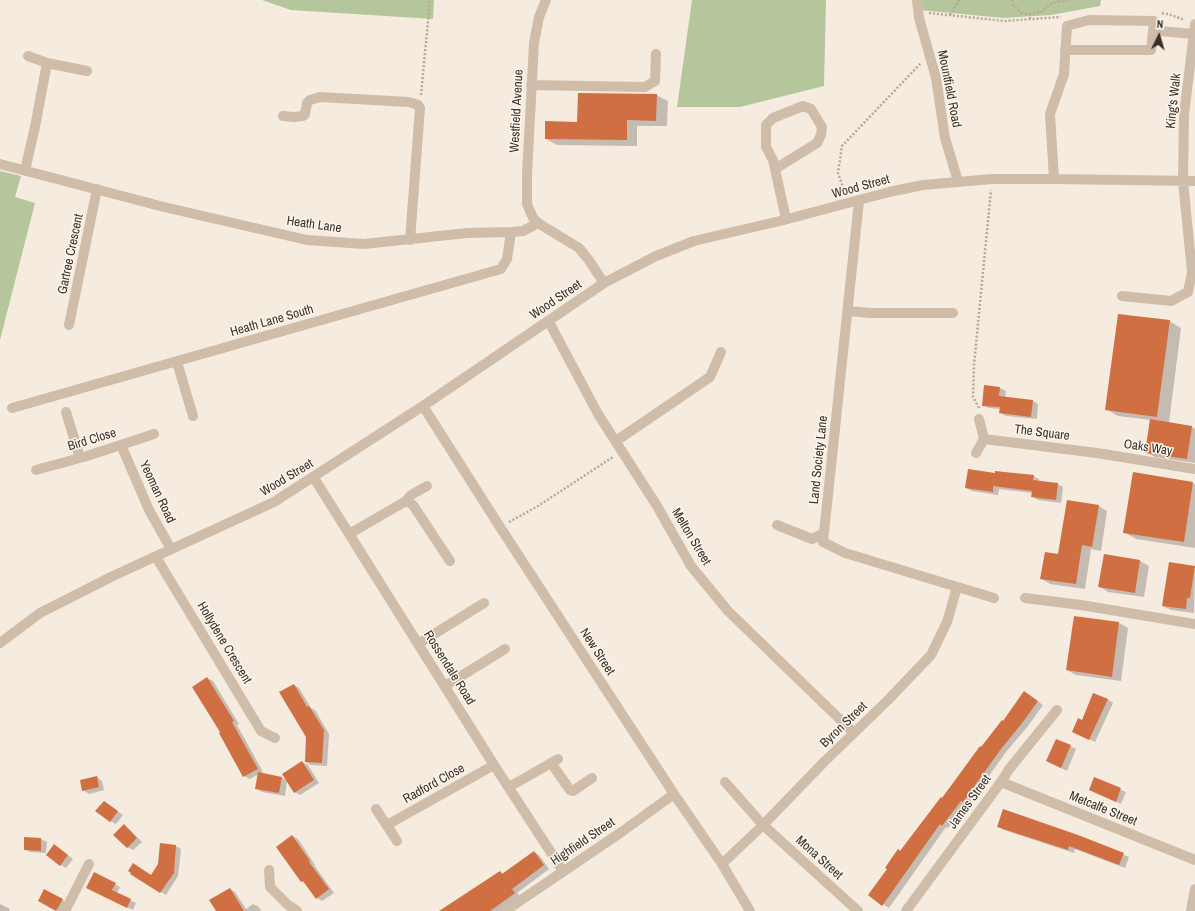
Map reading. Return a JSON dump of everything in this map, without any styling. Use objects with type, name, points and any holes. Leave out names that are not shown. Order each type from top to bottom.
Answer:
[{"type":"street","name":"Westfield Avenue","points":[[538,223],[531,213],[527,198],[531,85],[536,29],[546,0]]},
{"type":"street","name":"Mountfield Road","points":[[917,0],[936,78],[945,138],[958,181]]},
{"type":"street","points":[[1054,179],[1050,114],[1064,74],[1065,50],[1067,26],[1089,20],[1154,21],[1151,50],[1065,50]]},
{"type":"street","points":[[1159,31],[1195,27]]},
{"type":"street","name":"King's Walk","points":[[1122,296],[1171,301],[1188,292],[1192,272],[1183,181],[1184,114],[1195,27]]},
{"type":"street","points":[[531,85],[645,87],[656,81],[656,54]]},
{"type":"street","points":[[28,56],[47,63],[87,71]]},
{"type":"street","points":[[25,170],[47,63]]},
{"type":"street","points":[[283,116],[303,116],[310,100],[320,97],[409,102],[414,103],[420,108],[410,240]]},
{"type":"street","points":[[775,168],[817,143],[821,135],[822,127],[811,109],[803,106],[773,118],[766,125],[766,147],[773,160],[786,219]]},
{"type":"street","name":"Heath Lane","points":[[0,164],[164,207],[307,240],[364,244],[467,233],[511,232],[523,230],[538,223]]},
{"type":"street","name":"Wood Street","points":[[0,643],[40,613],[113,576],[274,502],[314,478],[423,406],[604,284],[656,256],[694,241],[849,204],[889,192],[924,185],[992,179],[1195,181]]},
{"type":"street","name":"Gartree Crescent","points":[[69,324],[97,189]]},
{"type":"street","name":"Land Society Lane","points":[[824,534],[859,201]]},
{"type":"street","points":[[538,223],[579,248],[604,284]]},
{"type":"street","name":"Heath Lane South","points":[[12,408],[501,269],[507,259],[511,232]]},
{"type":"street","points":[[848,311],[870,313],[954,313]]},
{"type":"street","name":"Melton Street","points":[[549,322],[598,414],[657,506],[691,566],[728,611],[854,733]]},
{"type":"street","points":[[616,441],[710,377],[722,352]]},
{"type":"street","points":[[177,362],[193,416]]},
{"type":"street","name":"New Street","points":[[423,406],[674,794],[722,864],[749,911]]},
{"type":"street","points":[[66,412],[80,458]]},
{"type":"street","points":[[976,453],[984,439],[979,419]]},
{"type":"street","name":"Bird Close","points":[[36,470],[80,458],[154,434]]},
{"type":"street","name":"The Square","points":[[984,439],[1097,453]]},
{"type":"street","name":"Yeoman Road","points":[[121,445],[149,510],[171,549]]},
{"type":"street","name":"Oaks Way","points":[[1097,453],[1195,469]]},
{"type":"street","name":"Rossendale Road","points":[[314,478],[494,765],[563,871]]},
{"type":"street","points":[[349,534],[406,501],[411,495],[427,486]]},
{"type":"street","points":[[406,501],[413,505],[450,561]]},
{"type":"street","points":[[777,525],[812,539],[824,534],[823,542],[845,553],[994,598]]},
{"type":"street","name":"Hollydene Crescent","points":[[156,557],[261,731],[275,738]]},
{"type":"street","name":"Byron Street","points":[[722,864],[888,700],[931,655],[947,622],[957,587]]},
{"type":"street","points":[[1025,598],[1080,605],[1195,624]]},
{"type":"street","points":[[418,644],[484,603]]},
{"type":"street","points":[[445,686],[505,649]]},
{"type":"street","name":"James Street","points":[[906,911],[1010,768],[1057,710]]},
{"type":"street","points":[[509,788],[555,761],[570,790],[573,791],[592,778]]},
{"type":"street","name":"Radford Close","points":[[387,825],[494,765]]},
{"type":"street","name":"Mona Street","points":[[725,782],[763,825],[858,911]]},
{"type":"street","name":"Metcalfe Street","points":[[1001,782],[1195,860]]},
{"type":"street","name":"Highfield Street","points":[[505,911],[623,831],[674,794]]},
{"type":"street","points":[[376,809],[397,841]]},
{"type":"street","points":[[65,911],[89,864]]},
{"type":"street","points":[[268,870],[270,887],[288,905],[297,911]]},
{"type":"street","points":[[1191,911],[1195,889]]},
{"type":"path","points":[[420,108],[430,0]]},
{"type":"path","points":[[950,15],[960,0]]},
{"type":"path","points":[[1012,0],[1014,6],[1022,13],[1030,14],[1041,12],[1052,3],[1070,0]]},
{"type":"path","points":[[919,12],[1005,21],[1068,16]]},
{"type":"path","points":[[1161,13],[1168,14],[1195,27]]},
{"type":"path","points":[[1030,14],[1030,19]]},
{"type":"path","points":[[849,204],[838,173],[842,146],[929,54]]},
{"type":"path","points":[[979,419],[982,412],[973,397],[974,365],[992,179]]},
{"type":"path","points":[[500,527],[538,506],[622,451]]},
{"type":"green space","points":[[262,0],[434,0],[433,19],[291,10]]},
{"type":"green space","points":[[692,0],[826,0],[824,86],[740,107],[677,107]]},
{"type":"green space","points":[[919,0],[1101,0],[1100,6],[1051,15],[1003,18],[920,10]]},
{"type":"green space","points":[[0,171],[21,176],[15,197],[35,203],[0,340]]},
{"type":"building","points":[[578,93],[657,94],[656,121],[627,120],[627,140],[545,139],[545,121],[577,122]]},
{"type":"building","points":[[1118,314],[1170,320],[1157,417],[1105,410]]},
{"type":"building","points":[[984,385],[1000,387],[999,396],[1033,400],[1031,417],[999,413],[1000,407],[982,406]]},
{"type":"building","points":[[1150,419],[1192,426],[1187,459],[1145,453]]},
{"type":"building","points":[[968,469],[995,473],[995,471],[1034,475],[1033,480],[1058,483],[1056,500],[1031,497],[1032,491],[993,486],[993,492],[965,488]]},
{"type":"building","points":[[1133,472],[1193,482],[1184,542],[1123,533]]},
{"type":"building","points":[[1067,500],[1099,505],[1092,547],[1082,545],[1076,584],[1040,579],[1045,552],[1058,554]]},
{"type":"building","points":[[1104,554],[1140,560],[1135,593],[1098,587]]},
{"type":"building","points":[[1169,562],[1195,566],[1190,598],[1187,598],[1186,609],[1162,606]]},
{"type":"building","points":[[1074,616],[1119,622],[1112,677],[1066,670]]},
{"type":"building","points":[[207,677],[234,721],[232,722],[258,769],[243,777],[219,733],[220,732],[192,687]]},
{"type":"building","points":[[294,684],[307,707],[309,706],[324,730],[322,763],[305,762],[306,737],[279,692]]},
{"type":"building","points":[[1024,691],[1038,701],[963,802],[961,801],[942,826],[940,824],[882,906],[868,895],[887,869],[885,868],[898,849],[900,851],[941,797],[942,798],[980,746],[981,747],[1002,720],[1003,721]]},
{"type":"building","points":[[1093,693],[1108,699],[1089,740],[1072,732],[1078,718],[1082,720]]},
{"type":"building","points":[[1056,739],[1071,745],[1061,768],[1046,761]]},
{"type":"building","points":[[302,761],[314,780],[294,793],[282,774]]},
{"type":"building","points":[[258,772],[282,777],[279,793],[255,789]]},
{"type":"building","points":[[97,776],[99,787],[82,791],[80,780]]},
{"type":"building","points":[[1094,777],[1121,788],[1116,802],[1089,790]]},
{"type":"building","points":[[104,801],[118,811],[110,822],[95,811]]},
{"type":"building","points":[[1003,809],[1124,853],[1119,865],[1069,846],[1068,850],[997,827]]},
{"type":"building","points":[[124,824],[137,838],[127,848],[113,835]]},
{"type":"building","points":[[292,835],[310,861],[309,862],[329,889],[316,899],[303,881],[301,882],[276,847]]},
{"type":"building","points":[[24,837],[41,838],[41,851],[24,850]]},
{"type":"building","points":[[160,843],[176,845],[174,873],[160,893],[130,874],[131,873],[128,871],[133,863],[151,875],[158,864]]},
{"type":"building","points":[[54,844],[68,855],[60,866],[46,855]]},
{"type":"building","points":[[534,851],[544,865],[512,889],[515,893],[490,911],[439,911],[500,871],[502,874]]},
{"type":"building","points":[[94,872],[116,883],[112,890],[131,899],[127,908],[86,888]]},
{"type":"building","points":[[230,888],[244,911],[216,911],[209,900]]},
{"type":"building","points":[[44,889],[63,899],[56,911],[38,901]]}]
